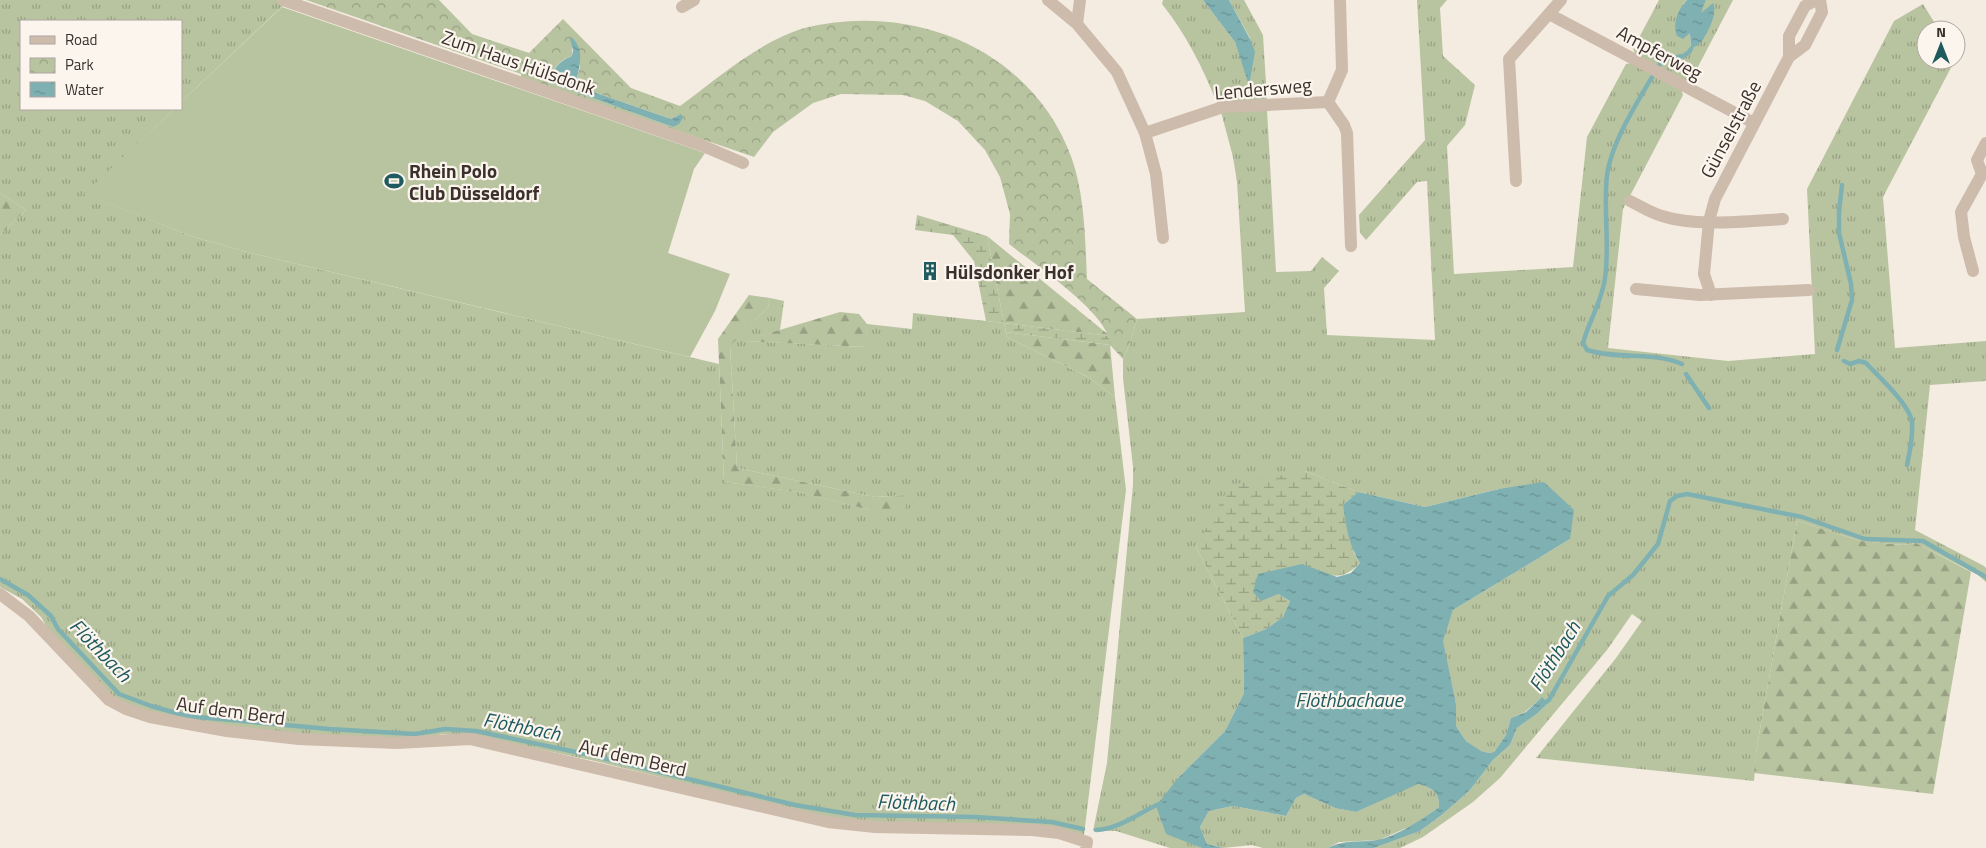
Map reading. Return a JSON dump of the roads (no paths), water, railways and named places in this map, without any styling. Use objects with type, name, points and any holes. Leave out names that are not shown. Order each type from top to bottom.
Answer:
[{"type":"street","name":"Zum Haus Hülsdonk","points":[[283,0],[701,145],[743,162]]},
{"type":"street","points":[[682,7],[694,0]]},
{"type":"street","points":[[1048,0],[1077,24],[1117,72],[1145,133],[1156,174],[1163,238]]},
{"type":"street","points":[[1077,24],[1080,0]]},
{"type":"street","points":[[1340,0],[1342,70],[1328,102],[1344,124],[1347,135],[1351,246]]},
{"type":"street","points":[[1516,182],[1509,59],[1561,0]]},
{"type":"street","name":"Günselstraße","points":[[1789,57],[1789,36],[1805,6],[1816,0]]},
{"type":"street","name":"Günselstraße","points":[[1711,295],[1704,274],[1709,221],[1718,191],[1789,57],[1805,45],[1822,12],[1820,0]]},
{"type":"street","name":"Ampferweg","points":[[1549,14],[1754,123]]},
{"type":"street","name":"Lendersweg","points":[[1145,133],[1223,107],[1328,102]]},
{"type":"street","points":[[1973,271],[1964,237],[1961,212],[1984,173],[1978,160],[1986,143]]},
{"type":"street","points":[[1630,201],[1664,217],[1709,221],[1783,219]]},
{"type":"street","points":[[1636,289],[1694,295],[1809,290]]},
{"type":"street","name":"Auf dem Berd","points":[[0,594],[29,616],[109,700],[126,709],[150,717],[227,731],[298,739],[397,744],[470,739],[828,822],[876,827],[1032,830],[1059,833],[1087,842],[1086,848]]},
{"type":"water","points":[[1203,0],[1229,0],[1250,39],[1255,52],[1249,86],[1235,42]]},
{"type":"water","points":[[1687,0],[1706,0],[1701,13],[1713,3],[1714,7],[1712,23],[1707,34],[1700,43],[1691,49],[1690,33],[1683,39],[1677,36],[1675,27],[1679,12]]},
{"type":"water","points":[[571,37],[579,47],[580,65],[576,83],[582,88],[671,119],[681,114],[683,118],[679,124],[673,127],[551,83],[557,66],[572,56]]},
{"type":"water","name":"Flöthbachaue","points":[[1544,482],[1574,510],[1570,539],[1453,610],[1443,641],[1456,704],[1456,726],[1466,741],[1481,751],[1494,752],[1506,735],[1511,718],[1526,712],[1542,697],[1548,703],[1538,713],[1517,728],[1510,745],[1493,760],[1470,790],[1420,831],[1374,848],[1328,848],[1346,842],[1377,840],[1410,826],[1439,807],[1438,798],[1434,791],[1418,784],[1356,812],[1335,808],[1304,794],[1296,798],[1286,816],[1233,806],[1209,811],[1200,827],[1207,844],[1223,848],[1202,848],[1166,834],[1156,806],[1178,778],[1225,731],[1244,693],[1243,638],[1266,629],[1283,617],[1290,601],[1278,594],[1261,601],[1253,592],[1258,574],[1302,564],[1337,577],[1351,573],[1360,563],[1351,543],[1343,505],[1358,492],[1425,507],[1499,489]]},
{"type":"waterway","points":[[1682,364],[1647,356],[1599,353],[1587,350],[1583,343],[1601,295],[1605,278],[1607,252],[1606,188],[1610,161],[1615,147],[1629,117],[1661,62],[1665,59],[1685,55],[1691,49]]},
{"type":"waterway","points":[[1837,350],[1852,300],[1851,284],[1839,233],[1842,185]]},
{"type":"waterway","points":[[1844,361],[1850,364],[1859,361],[1866,363],[1906,407],[1912,422],[1911,444],[1907,465]]},
{"type":"waterway","points":[[1686,374],[1709,408]]},
{"type":"waterway","name":"Flöthbach","points":[[1542,705],[1549,700],[1608,596],[1633,575],[1658,544],[1670,501],[1677,496],[1687,494],[1802,517],[1865,539],[1923,541],[1986,577]]},
{"type":"waterway","name":"Flöthbach","points":[[0,579],[28,595],[51,616],[58,629],[119,694],[151,706],[187,716],[329,729],[415,734],[445,729],[476,731],[590,755],[795,805],[855,815],[975,817],[1052,822],[1083,829]]},
{"type":"waterway","name":"Flöthbach","points":[[1096,830],[1113,827],[1161,803]]},
{"type":"place","name":"Rhein Polo Club Düsseldorf","points":[[394,181]]},
{"type":"place","name":"Hülsdonker Hof","points":[[930,271]]}]
